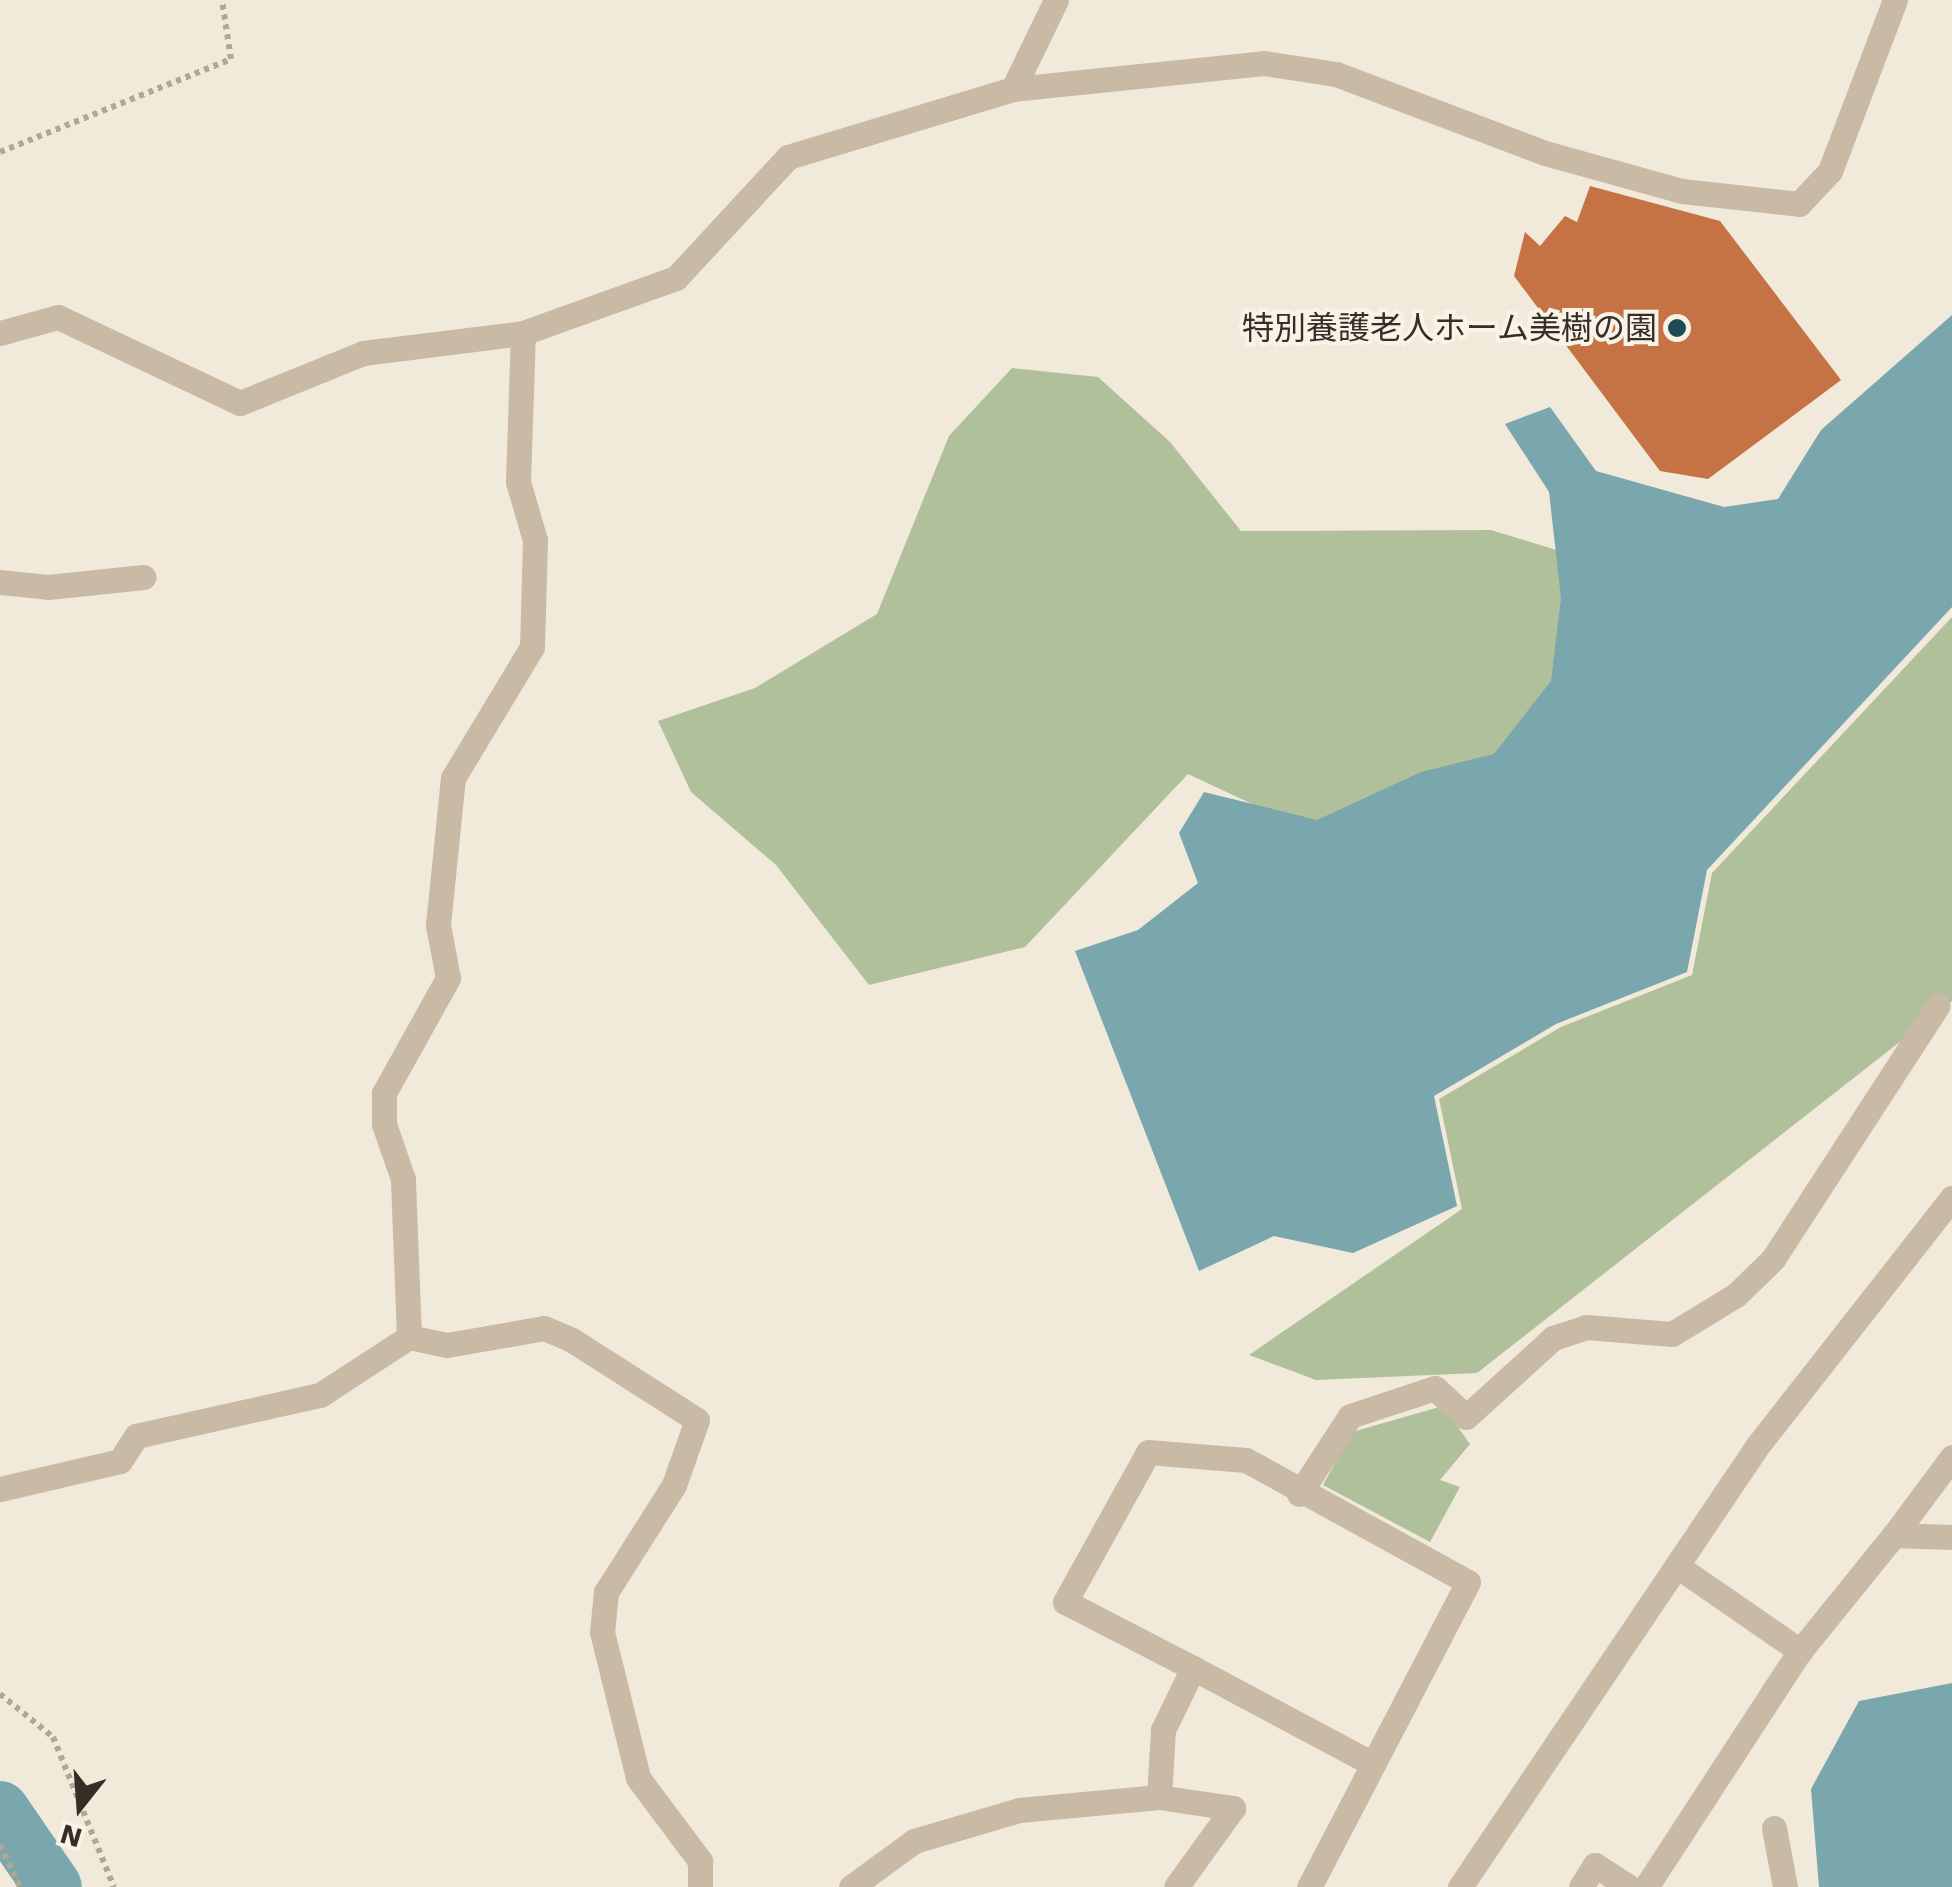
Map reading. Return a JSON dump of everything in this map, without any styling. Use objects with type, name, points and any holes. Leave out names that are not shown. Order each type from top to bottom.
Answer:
[{"type":"street","points":[[1013,89],[1056,0]]},
{"type":"street","points":[[0,333],[58,318],[240,404],[363,353],[523,333],[676,278],[788,158],[1013,89],[1264,62],[1336,74],[1546,152],[1682,191],[1799,204],[1830,171],[1895,0]]},
{"type":"street","points":[[410,1336],[403,1179],[384,1124],[384,1093],[448,978],[438,925],[454,778],[532,647],[535,540],[518,482],[523,333]]},
{"type":"street","points":[[0,582],[48,587],[143,577]]},
{"type":"street","points":[[1299,1494],[1350,1416],[1434,1388],[1466,1418],[1553,1338],[1586,1327],[1672,1334],[1736,1295],[1774,1258],[1937,1006]]},
{"type":"street","points":[[1460,1887],[1676,1566],[1952,1198]]},
{"type":"street","points":[[0,1489],[120,1460],[136,1436],[320,1395],[410,1336],[447,1345],[544,1328],[697,1420],[674,1485],[606,1592],[602,1632],[638,1778],[700,1862],[700,1887]]},
{"type":"street","points":[[1309,1887],[1374,1764],[1468,1582],[1299,1494],[1246,1460],[1148,1452],[1065,1602],[1374,1764]]},
{"type":"street","points":[[1646,1887],[1800,1651],[1952,1457]]},
{"type":"street","points":[[1894,1535],[1952,1537]]},
{"type":"street","points":[[1676,1566],[1800,1651]]},
{"type":"street","points":[[1160,1797],[1163,1730],[1194,1668]]},
{"type":"street","points":[[851,1887],[914,1841],[1018,1810],[1160,1797],[1232,1808],[1176,1887]]},
{"type":"street","points":[[1774,1828],[1785,1887]]},
{"type":"street","points":[[1581,1887],[1595,1865],[1629,1887]]},
{"type":"path","points":[[0,152],[231,59],[222,0]]},
{"type":"path","points":[[0,1694],[52,1738],[114,1887]]},
{"type":"path","points":[[0,1845],[20,1887]]},
{"type":"green space","points":[[1012,368],[1098,377],[1170,442],[1241,531],[1491,530],[1576,556],[1565,703],[1487,782],[1321,836],[1188,774],[1025,947],[869,985],[776,865],[691,792],[658,721],[755,688],[877,614],[949,436]]},
{"type":"green space","points":[[1952,617],[1952,1001],[1477,1373],[1316,1380],[1249,1355],[1462,1209],[1439,1099],[1561,1027],[1692,975],[1712,873]]},
{"type":"green space","points":[[1443,1406],[1470,1444],[1440,1480],[1460,1487],[1430,1542],[1323,1485],[1352,1432]]},
{"type":"water","points":[[1952,315],[1952,607],[1707,870],[1687,972],[1556,1024],[1434,1096],[1457,1206],[1353,1253],[1274,1236],[1199,1271],[1075,951],[1138,930],[1198,883],[1179,833],[1204,792],[1317,820],[1421,772],[1494,754],[1551,681],[1561,598],[1549,492],[1505,424],[1550,407],[1596,471],[1724,507],[1778,499],[1821,430]]},
{"type":"water","points":[[1952,1683],[1952,1887],[1819,1887],[1811,1789],[1859,1701]]},
{"type":"building","name":"特別養護老人ホーム美樹の園","points":[[1590,186],[1720,221],[1841,380],[1708,479],[1660,471],[1514,276],[1525,232],[1540,246],[1565,216],[1577,222]]},
{"type":"waterway","points":[[0,1810],[53,1887]]},
{"type":"place","name":"特別養護老人ホーム美樹の園","points":[[1677,328]]}]
